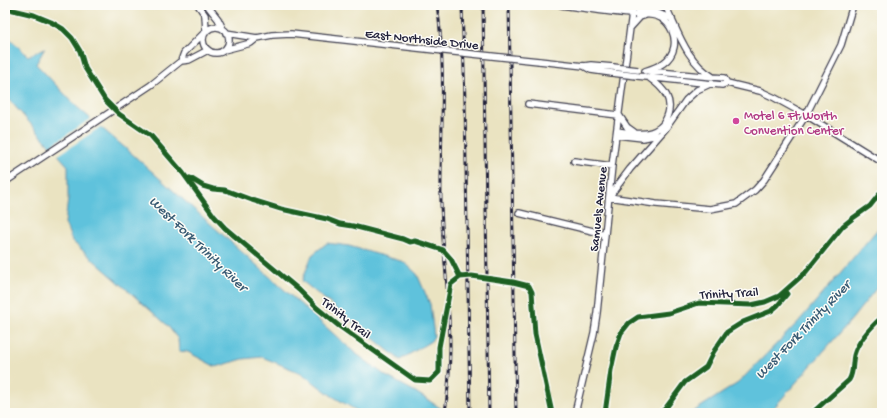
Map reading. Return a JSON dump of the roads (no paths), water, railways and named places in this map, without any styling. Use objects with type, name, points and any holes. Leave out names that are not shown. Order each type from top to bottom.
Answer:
[{"type":"street","points":[[198,5],[205,15],[204,45],[208,50],[218,53],[224,50],[229,41],[218,19],[207,5]]},
{"type":"street","points":[[561,5],[653,11],[672,19]]},
{"type":"street","points":[[665,5],[689,55],[704,70],[716,78]]},
{"type":"street","points":[[712,83],[697,90],[691,95],[609,197],[704,209],[719,208],[736,204],[755,190],[764,180],[806,115],[841,45],[853,5]]},
{"type":"street","points":[[632,9],[655,16],[666,22],[672,30],[674,36],[673,51],[668,59],[660,66],[645,71]]},
{"type":"street","name":"Samuels Avenue","points":[[575,413],[595,327],[612,166],[632,9]]},
{"type":"street","points":[[630,28],[640,17],[647,14]]},
{"type":"street","points":[[181,61],[184,53],[205,32],[215,27],[225,31]]},
{"type":"street","name":"East Northside Drive","points":[[225,31],[257,38]]},
{"type":"street","name":"East Northside Drive","points":[[224,50],[251,43],[257,38],[272,34],[291,34],[584,66],[592,65],[612,70],[637,73],[648,77],[722,85],[727,83],[760,91],[806,115],[882,162]]},
{"type":"street","points":[[5,182],[30,167],[140,92],[181,61],[189,60],[208,50]]},
{"type":"street","name":"East Northside Drive","points":[[637,73],[645,71],[724,78],[727,83]]},
{"type":"street","points":[[616,133],[647,133],[656,130],[664,124],[669,112],[667,96],[658,84],[648,77]]},
{"type":"street","points":[[528,104],[618,115],[627,127],[634,133]]},
{"type":"street","points":[[616,133],[643,138],[658,135]]},
{"type":"street","points":[[574,161],[612,166]]},
{"type":"street","points":[[519,213],[606,234]]},
{"type":"water","name":"West Fork Trinity River","points":[[5,34],[28,56],[45,48],[36,64],[77,107],[130,152],[354,352],[386,376],[414,391],[448,413],[361,413],[332,396],[301,373],[262,357],[243,359],[216,367],[188,352],[179,351],[178,339],[167,325],[72,241],[65,223],[68,199],[68,166],[5,95]]},
{"type":"water","name":"West Fork Trinity River","points":[[882,224],[882,281],[852,319],[769,413],[691,413],[738,383],[799,321]]},
{"type":"water","points":[[327,243],[349,246],[404,262],[417,274],[430,304],[434,336],[431,341],[400,360],[302,281],[312,255]]},
{"type":"railway","points":[[437,5],[442,54],[441,202],[450,329],[449,372],[445,413]]},
{"type":"railway","points":[[462,5],[470,413]]},
{"type":"railway","points":[[483,5],[489,413]]},
{"type":"railway","points":[[509,5],[516,413]]},
{"type":"place","name":"Motel 6 Ft Worth Convention Center","points":[[736,121]]}]
